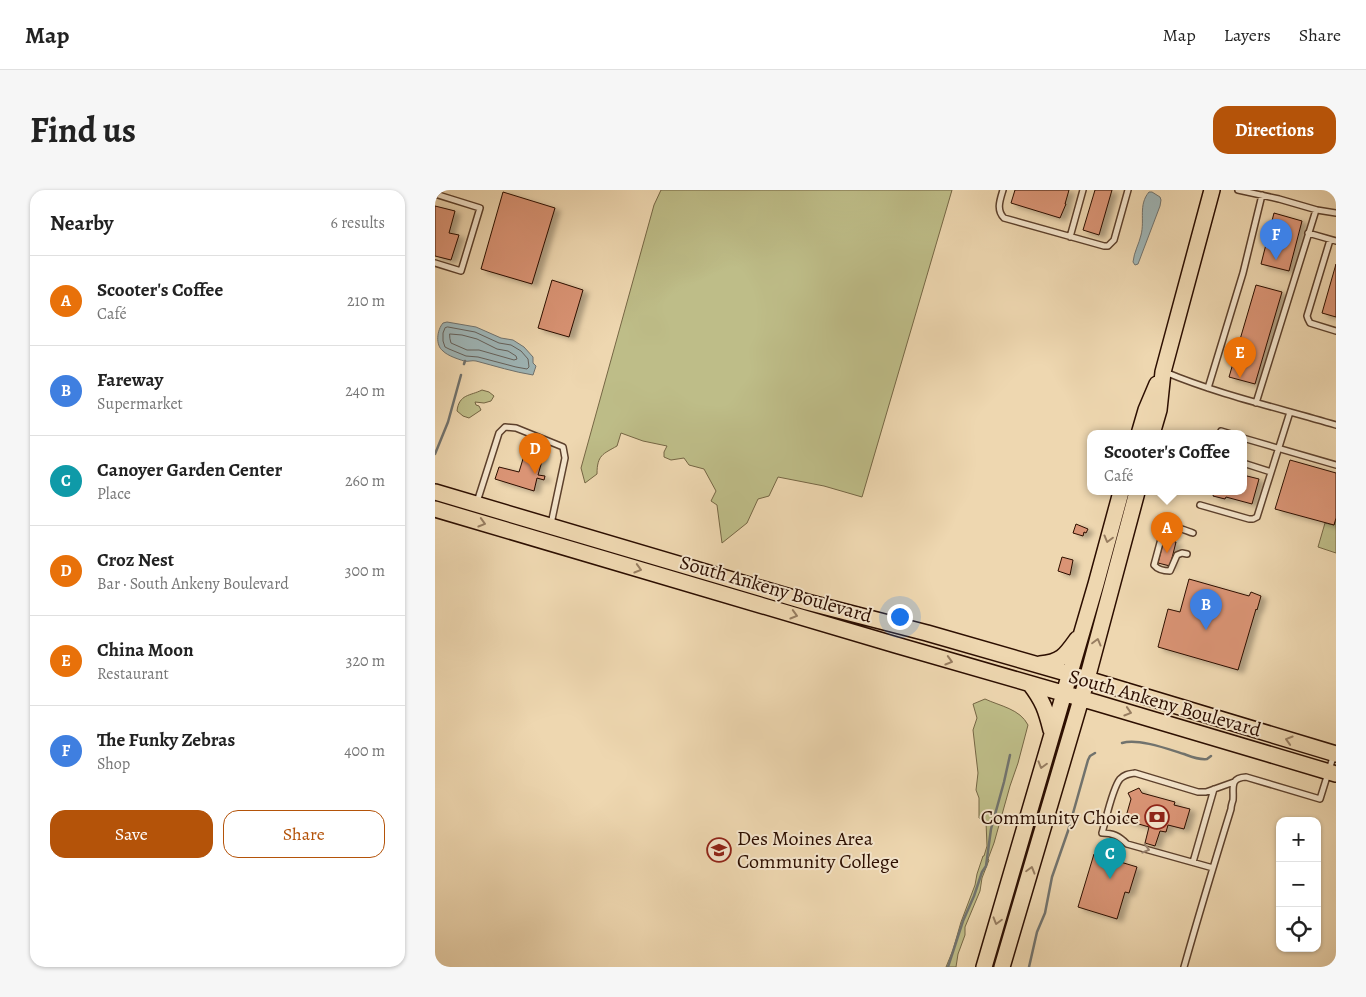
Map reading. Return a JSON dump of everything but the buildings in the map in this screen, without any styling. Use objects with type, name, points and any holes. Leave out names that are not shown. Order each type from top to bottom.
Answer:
[{"type":"main road","points":[[1140,430],[1146,410],[1163,372],[1213,190]]},
{"type":"main road","points":[[1153,430],[1159,410],[1163,372]]},
{"type":"main road","name":"South Ankeny Boulevard","points":[[435,492],[807,602],[1036,664],[1066,684],[1332,773]]},
{"type":"main road","points":[[984,967],[1120,495]]},
{"type":"main road","points":[[1002,967],[1084,689],[1136,495]]},
{"type":"main road","name":"South Ankeny Boulevard","points":[[435,509],[1030,684],[1066,684],[1335,752]]},
{"type":"main road","points":[[577,551],[582,536]]},
{"type":"main road","points":[[1036,664],[1057,661],[1069,650],[1082,632]]},
{"type":"main road","points":[[1030,684],[1046,708],[1052,732]]},
{"type":"lane","points":[[1003,190],[999,210],[1005,218],[1103,246],[1112,244],[1114,240],[1128,190]]},
{"type":"lane","points":[[1070,237],[1083,190]]},
{"type":"lane","points":[[1238,190],[1253,192],[1315,210],[1336,214]]},
{"type":"lane","points":[[435,194],[480,208],[461,271],[435,264]]},
{"type":"lane","points":[[1208,388],[1243,273],[1262,195]]},
{"type":"lane","points":[[1256,402],[1315,210]]},
{"type":"lane","points":[[1308,234],[1336,242]]},
{"type":"lane","points":[[1330,240],[1307,319],[1310,323],[1336,331]]},
{"type":"lane","points":[[1163,372],[1208,388],[1336,425]]},
{"type":"lane","points":[[1200,505],[1253,519],[1257,517],[1290,412]]},
{"type":"lane","points":[[477,504],[499,433],[505,427],[516,428],[563,446],[565,458],[551,526]]},
{"type":"lane","points":[[1247,439],[1336,464]]},
{"type":"lane","points":[[1247,464],[1271,472]]},
{"type":"lane","points":[[1187,554],[1177,555],[1170,571],[1156,568],[1154,565],[1164,528],[1172,527],[1193,533]]},
{"type":"lane","points":[[1213,868],[1127,844],[1121,837],[1111,833],[1102,834],[1119,780],[1126,774],[1135,773],[1198,792],[1206,792],[1234,782],[1238,778],[1246,777],[1320,798],[1332,773],[1335,752]]},
{"type":"lane","points":[[1184,967],[1233,799],[1234,782]]},
{"type":"lane","points":[[1193,862],[1214,789]]},
{"type":"shaded area","points":[[661,190],[952,190],[862,497],[824,486],[778,477],[769,496],[758,499],[747,523],[722,543],[717,505],[711,501],[716,491],[704,469],[689,465],[684,458],[671,460],[664,457],[667,446],[643,441],[621,433],[617,446],[605,453],[600,459],[597,474],[585,483],[581,468],[654,205]]},
{"type":"shaded area","points":[[482,390],[494,396],[491,401],[484,403],[475,402],[481,410],[469,418],[457,411],[458,405],[463,398]]},
{"type":"shaded area","points":[[1336,518],[1336,553],[1318,547],[1325,523],[1334,525]]},
{"type":"shaded area","points":[[985,699],[1020,715],[1028,725],[989,860],[982,878],[980,891],[965,927],[965,935],[958,954],[956,967],[946,967],[987,846],[986,822],[979,818],[979,798],[976,790],[978,773],[973,730],[977,718],[973,704]]},
{"type":"water","points":[[1149,192],[1160,197],[1160,206],[1138,264],[1135,265],[1133,262],[1142,229],[1143,207]]},
{"type":"water","points":[[447,322],[476,327],[501,338],[513,340],[524,347],[533,357],[533,363],[536,366],[533,375],[476,361],[464,361],[448,354],[440,348],[438,341],[438,333],[441,326]]},
{"type":"waterway","points":[[435,454],[448,422],[461,375]]},
{"type":"waterway","points":[[1122,743],[1144,743],[1198,759],[1207,759],[1211,756]]},
{"type":"waterway","points":[[1029,967],[1037,932],[1045,913],[1052,877],[1068,831],[1088,760],[1095,753]]},
{"type":"waterway","points":[[948,967],[963,921],[986,866],[991,829],[1010,755]]},
{"type":"place","name":"The Funky Zebras","points":[[1276,260]]},
{"type":"place","name":"China Moon","points":[[1240,378]]},
{"type":"place","name":"Croz Nest","points":[[535,474]]},
{"type":"place","name":"Scooter's Coffee","points":[[1167,553]]},
{"type":"place","name":"Fareway","points":[[1206,630]]},
{"type":"place","name":"Community Choice","points":[[1157,817]]},
{"type":"place","name":"Des Moines Area Community College","points":[[719,850]]},
{"type":"place","name":"Canoyer Garden Center","points":[[1110,879]]}]
